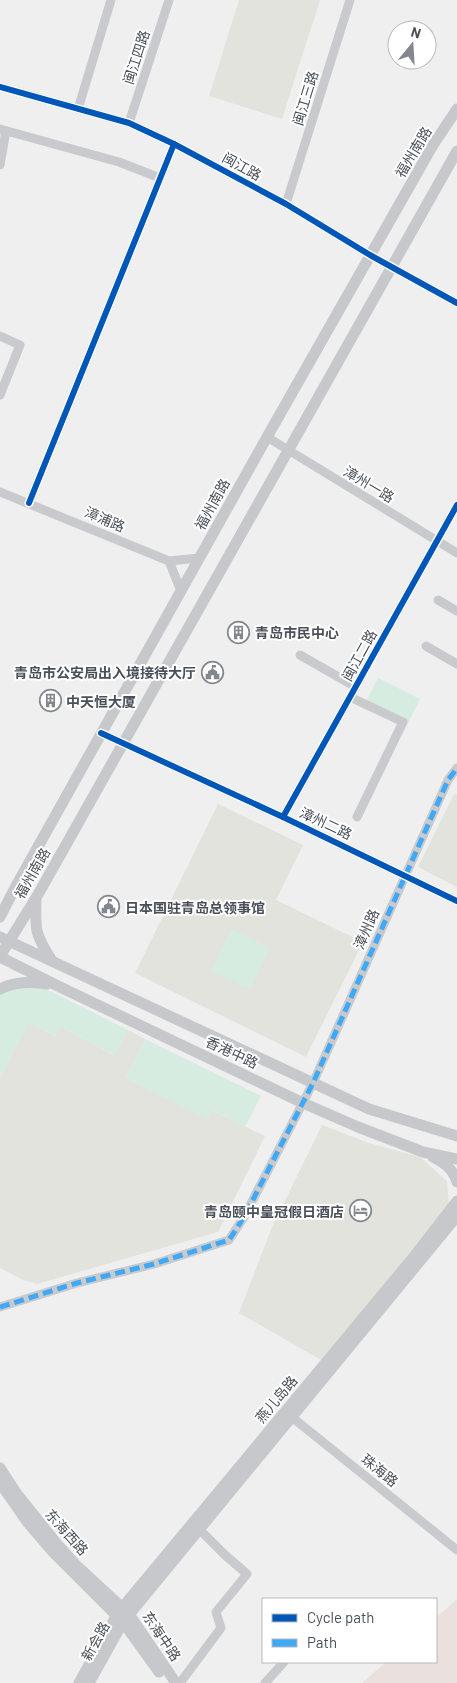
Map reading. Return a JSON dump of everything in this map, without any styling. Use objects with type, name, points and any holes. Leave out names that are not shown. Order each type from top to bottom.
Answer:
[{"type":"main road","name":"福州南路","points":[[0,917],[267,437],[433,146],[457,109]]},
{"type":"main road","name":"福州南路","points":[[0,956],[4,939],[36,898],[457,151]]},
{"type":"main road","points":[[0,897],[16,886]]},
{"type":"main road","points":[[36,898],[36,931],[39,940],[52,961]]},
{"type":"main road","name":"香港中路","points":[[4,939],[369,1109],[457,1136]]},
{"type":"main road","name":"香港中路","points":[[0,956],[60,987],[303,1103],[423,1152],[457,1159]]},
{"type":"main road","points":[[0,989],[14,984],[36,981],[60,987]]},
{"type":"main road","points":[[423,1152],[443,1162],[454,1173],[457,1182]]},
{"type":"main road","name":"燕儿岛路","points":[[123,1615],[200,1529],[457,1201]]},
{"type":"main road","name":"燕儿岛路","points":[[123,1615],[289,1414],[457,1216]]},
{"type":"main road","name":"东海西路","points":[[0,1468],[17,1494],[57,1544],[123,1615]]},
{"type":"main road","name":"东海西路","points":[[0,1482],[28,1523],[52,1551],[123,1615]]},
{"type":"main road","name":"新会路","points":[[79,1683],[123,1615]]},
{"type":"main road","name":"新会路","points":[[89,1683],[123,1615]]},
{"type":"main road","name":"东海中路","points":[[123,1615],[167,1683]]},
{"type":"main road","name":"东海中路","points":[[123,1615],[176,1683]]},
{"type":"street","points":[[78,109],[112,0]]},
{"type":"street","name":"闽江四路","points":[[129,123],[169,0]]},
{"type":"street","name":"闽江三路","points":[[286,204],[350,0]]},
{"type":"street","name":"闽江路","points":[[0,87],[129,123],[174,144],[286,204],[370,255],[457,302]]},
{"type":"street","points":[[0,165],[3,130],[119,162],[160,178]]},
{"type":"street","points":[[29,503],[174,144]]},
{"type":"street","points":[[0,336],[20,344],[0,395]]},
{"type":"street","name":"漳州一路","points":[[267,437],[457,553]]},
{"type":"street","name":"漳浦路","points":[[0,492],[169,561]]},
{"type":"street","name":"闽江二路","points":[[283,817],[457,505]]},
{"type":"street","points":[[181,591],[169,561],[199,558]]},
{"type":"street","points":[[438,600],[457,611]]},
{"type":"street","points":[[426,646],[457,664]]},
{"type":"street","points":[[300,655],[356,687]]},
{"type":"street","points":[[350,697],[403,722],[357,817]]},
{"type":"street","name":"漳州二路","points":[[101,733],[283,817],[457,901]]},
{"type":"street","name":"漳州路","points":[[0,1307],[77,1283],[154,1264],[229,1240],[244,1217],[313,1083],[448,780],[457,768]]},
{"type":"street","name":"珠海路","points":[[289,1414],[457,1550]]},
{"type":"street","points":[[180,1683],[221,1628],[216,1612],[246,1574],[200,1529]]},
{"type":"street","points":[[265,1683],[283,1663]]},
{"type":"shaded area","points":[[239,0],[320,0],[282,119],[209,96]]},
{"type":"shaded area","points":[[454,794],[457,795],[457,887],[418,867]]},
{"type":"shaded area","points":[[218,804],[303,845],[276,900],[363,942],[306,1057],[135,973]]},
{"type":"shaded area","points":[[29,1022],[55,1036],[61,1027],[114,1055],[128,1030],[145,1039],[126,1078],[207,1118],[211,1110],[265,1136],[218,1232],[37,1284],[23,1280],[0,1268],[0,1078]]},
{"type":"shaded area","points":[[322,1125],[369,1143],[420,1157],[447,1181],[449,1205],[405,1265],[321,1360],[239,1313],[272,1227]]},
{"type":"shaded area","points":[[457,1599],[457,1683],[362,1683],[385,1663],[437,1663],[437,1617]]},
{"type":"green space","points":[[378,678],[420,699],[408,723],[366,702]]},
{"type":"green space","points":[[231,929],[270,948],[250,989],[211,971]]},
{"type":"green space","points":[[42,987],[128,1030],[115,1055],[61,1027],[56,1036],[29,1023],[0,1078],[0,994],[12,989]]},
{"type":"green space","points":[[145,1039],[261,1096],[245,1127],[212,1110],[207,1119],[126,1078]]},
{"type":"marked path","points":[[0,1307],[77,1283],[154,1264],[229,1240],[244,1217],[313,1083],[448,780],[457,768]]},
{"type":"cycle path","points":[[0,87],[129,123],[174,144],[286,204],[370,255],[457,303]]},
{"type":"cycle path","points":[[29,503],[174,144]]},
{"type":"cycle path","points":[[283,817],[457,505]]},
{"type":"cycle path","points":[[101,733],[283,817],[457,901]]},
{"type":"place","name":"青岛市民中心","points":[[239,632]]},
{"type":"place","name":"青岛市公安局出入境接待大厅","points":[[212,672]]},
{"type":"place","name":"中天恒大厦","points":[[50,701]]},
{"type":"place","name":"日本国驻青岛总领事馆","points":[[109,907]]},
{"type":"place","name":"青岛颐中皇冠假日酒店","points":[[360,1211]]}]
